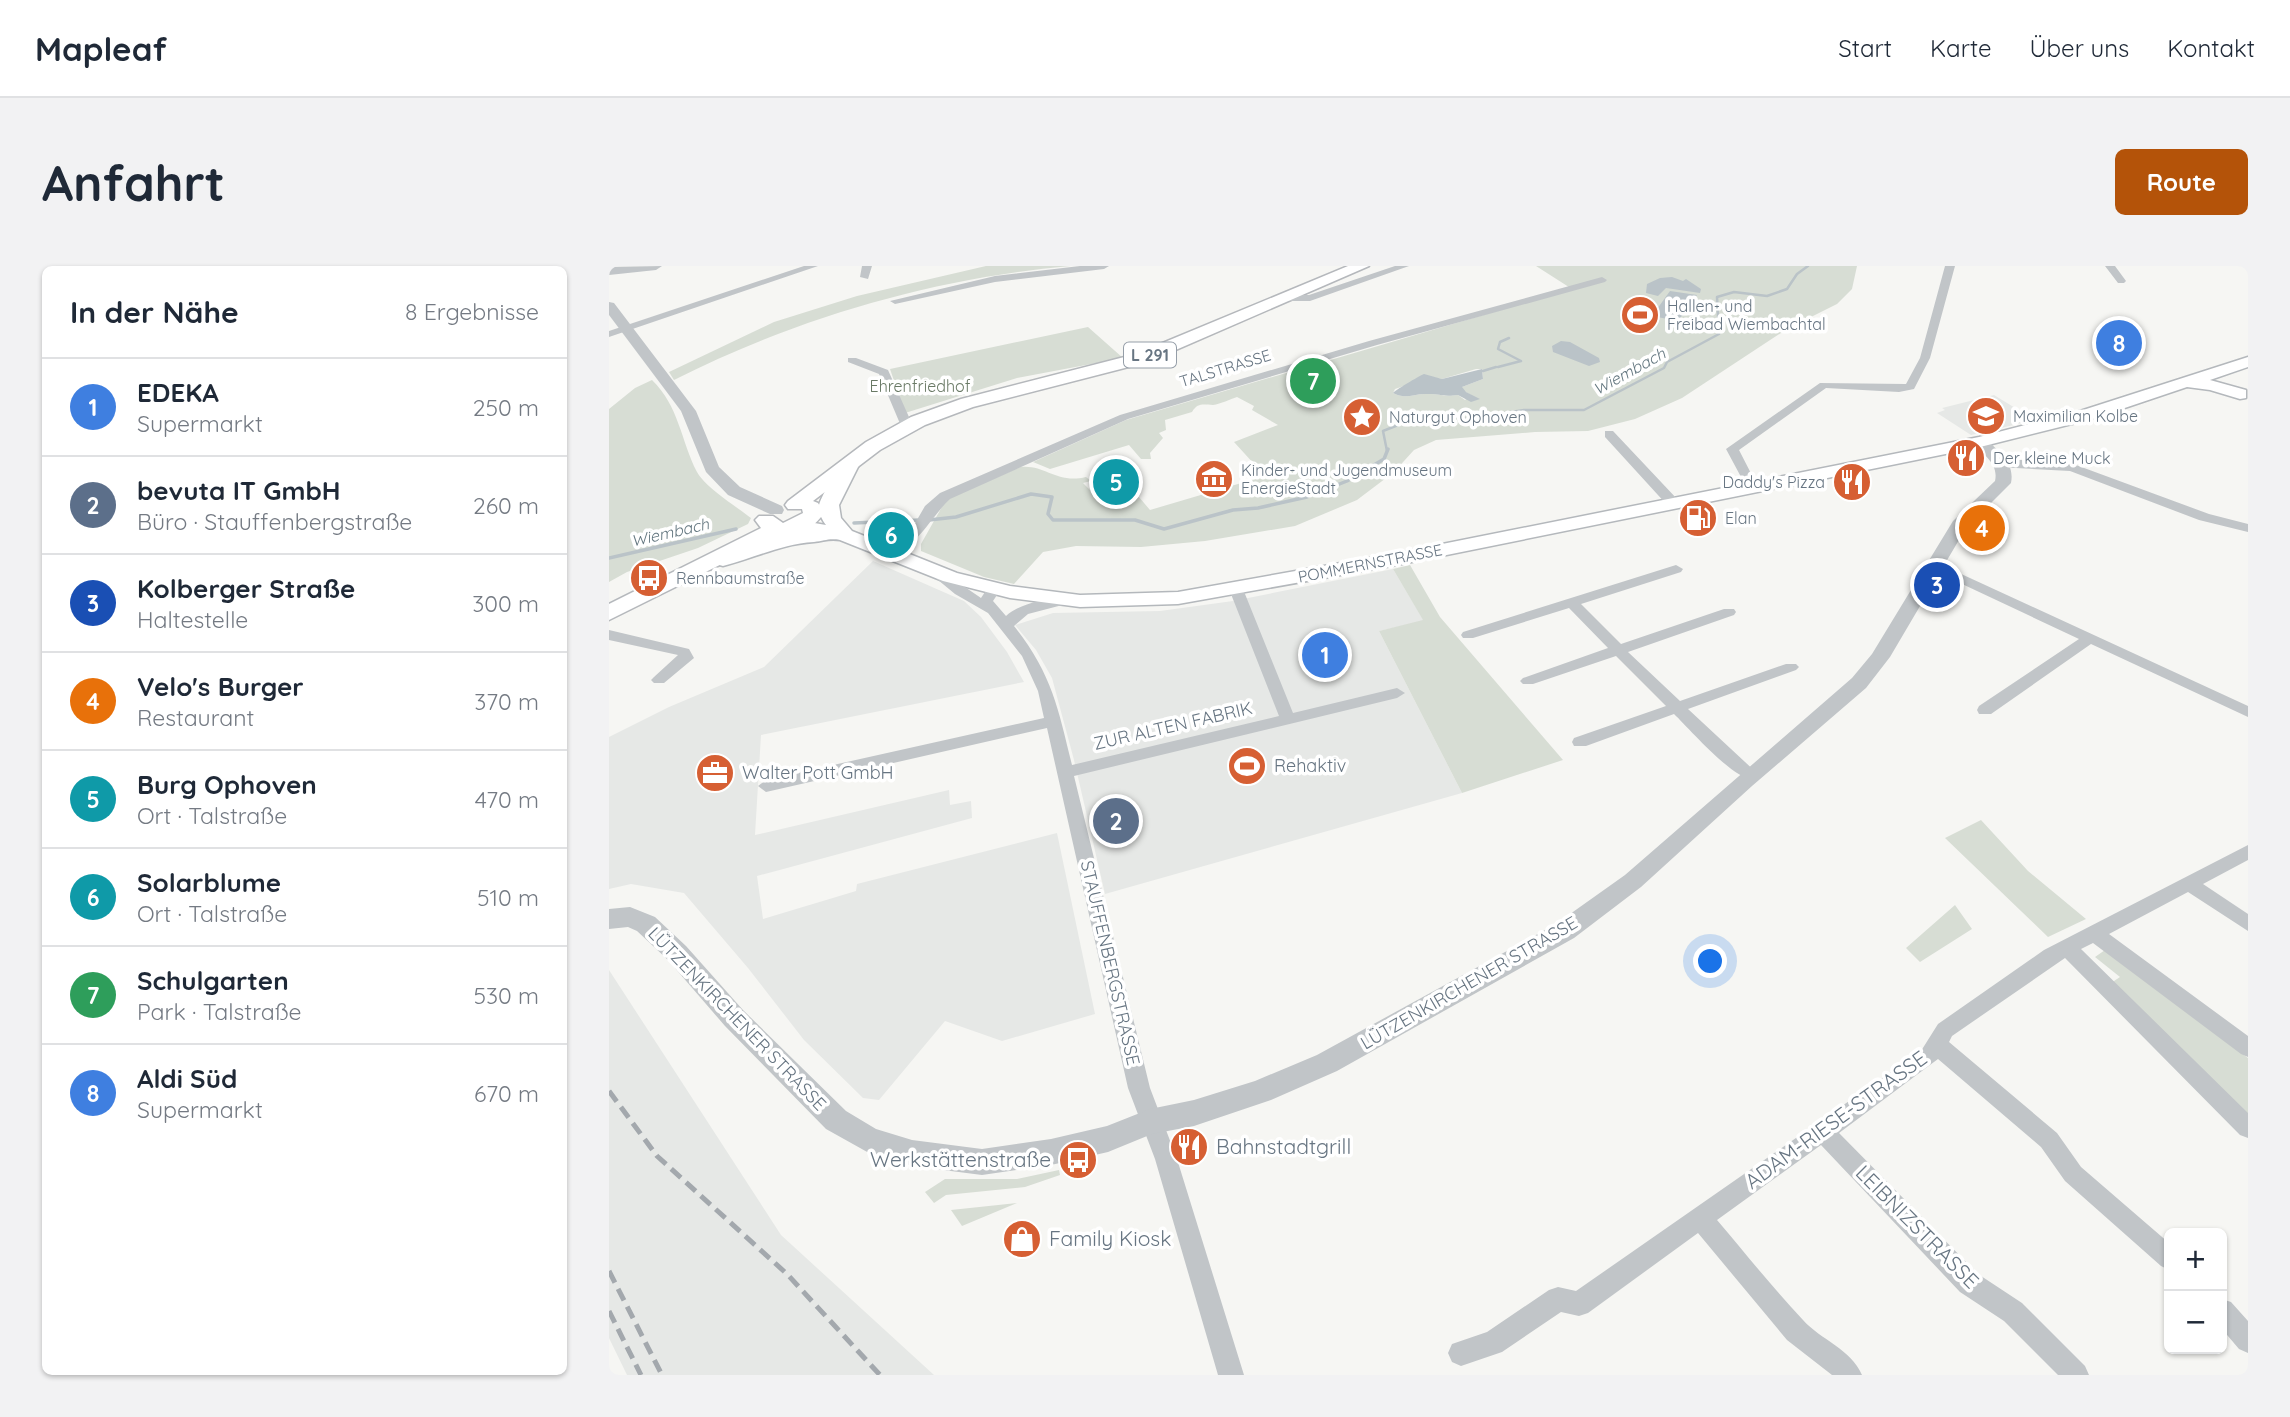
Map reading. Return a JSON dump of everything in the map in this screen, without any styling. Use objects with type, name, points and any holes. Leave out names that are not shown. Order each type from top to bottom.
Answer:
[{"type":"main road","name":"L 291","points":[[791,516],[816,499],[873,446],[907,426],[967,403],[1142,358],[1349,268]]},
{"type":"main road","points":[[1980,442],[2086,415],[2248,362]]},
{"type":"main road","points":[[2208,375],[2244,397]]},
{"type":"main road","points":[[2184,382],[2212,385],[2244,397]]},
{"type":"main road","name":"POMMERNSTRASSE","points":[[1065,600],[1144,601],[1236,589],[1980,442]]},
{"type":"main road","points":[[845,535],[831,519],[829,505],[850,465]]},
{"type":"main road","points":[[609,613],[791,516],[891,553],[992,599],[1065,600]]},
{"type":"main road","points":[[688,571],[707,567],[763,544],[793,536],[845,535]]},
{"type":"street","points":[[609,271],[656,266]]},
{"type":"street","points":[[609,334],[813,266]]},
{"type":"street","points":[[895,301],[995,279],[1104,266]]},
{"type":"street","points":[[1282,298],[1310,298],[1404,266]]},
{"type":"street","points":[[1752,487],[1732,449],[1824,385],[1899,389],[1910,387],[1925,358],[1949,266]]},
{"type":"street","points":[[2110,266],[2121,281]]},
{"type":"street","name":"TALSTRASSE","points":[[891,553],[912,537],[937,502],[956,490],[1124,417],[1373,343],[1602,280]]},
{"type":"street","points":[[609,306],[688,411],[712,469],[734,491],[791,516]]},
{"type":"street","points":[[852,359],[884,372],[907,426]]},
{"type":"street","points":[[1609,434],[1674,503]]},
{"type":"street","points":[[1980,442],[2002,464],[2045,464],[2072,468],[2204,517],[2248,528]]},
{"type":"street","name":"LÜTZENKIRCHENER STRASSE","points":[[609,919],[630,917],[646,924],[836,1120],[869,1140],[930,1157],[982,1162],[1051,1152],[1108,1139],[1150,1122],[1194,1113],[1261,1091],[1327,1063],[1565,931],[1633,881],[1859,683],[1880,657],[1959,525],[2003,483],[2005,473],[2002,464]]},
{"type":"street","points":[[1933,565],[2248,712]]},
{"type":"street","points":[[1468,635],[1676,569]]},
{"type":"street","points":[[1236,589],[1288,719]]},
{"type":"street","name":"STAUFFENBERGSTRASSE","points":[[992,599],[1006,627],[1029,655],[1041,676],[1055,721],[1119,1010],[1150,1122]]},
{"type":"street","points":[[1006,627],[1013,617],[1020,613],[1065,600]]},
{"type":"street","points":[[1572,601],[1577,610],[1735,764],[1751,775]]},
{"type":"street","points":[[1528,681],[1729,612]]},
{"type":"street","points":[[609,635],[684,652],[686,658],[659,680]]},
{"type":"street","points":[[1985,710],[2089,639]]},
{"type":"street","points":[[1580,742],[1791,667]]},
{"type":"street","name":"ZUR ALTEN FABRIK","points":[[1067,772],[1397,693]]},
{"type":"street","points":[[766,786],[1055,721]]},
{"type":"street","name":"ADAM-RIESE-STRASSE","points":[[1461,1353],[1493,1343],[1558,1299],[1579,1304],[1928,1057],[1945,1030],[2051,956],[2247,853]]},
{"type":"street","points":[[2188,883],[2248,924]]},
{"type":"street","points":[[2095,934],[2248,1048]]},
{"type":"street","points":[[2068,949],[2248,1128]]},
{"type":"street","points":[[1936,1044],[2049,1140],[2073,1174],[2164,1254]]},
{"type":"street","points":[[1150,1122],[1165,1159],[1231,1375]]},
{"type":"street","name":"LEIBNIZSTRASSE","points":[[1823,1132],[1969,1283],[2014,1311],[2077,1375]]},
{"type":"street","points":[[1701,1219],[1796,1331],[1837,1362],[1849,1375]]},
{"type":"street","points":[[2227,1317],[2248,1340]]},
{"type":"shaded area","points":[[1672,277],[1683,281],[1686,279],[1701,289],[1700,293],[1666,288],[1658,296],[1646,293],[1647,284],[1660,278]]},
{"type":"shaded area","points":[[1670,291],[1697,295],[1678,321],[1652,316]]},
{"type":"shaded area","points":[[1561,341],[1570,342],[1599,358],[1600,362],[1589,366],[1553,352],[1552,346]]},
{"type":"shaded area","points":[[1482,369],[1483,379],[1462,387],[1480,399],[1471,402],[1458,395],[1406,396],[1393,393],[1424,374],[1442,379]]},
{"type":"shaded area","name":"Maximilian Kolbe","points":[[1994,395],[2035,420],[1971,435],[1937,413],[1945,410],[1942,408]]},
{"type":"shaded area","points":[[873,561],[964,601],[981,617],[1007,652],[1024,682],[761,735],[755,835],[949,790],[950,805],[971,801],[972,818],[757,876],[763,919],[856,891],[857,884],[1057,833],[1095,1014],[1002,1041],[945,1021],[879,1100],[863,1098],[804,1040],[748,968],[684,893],[631,884],[609,889],[609,737],[669,707],[764,667]]},
{"type":"shaded area","points":[[1393,569],[1424,621],[1379,631],[1462,793],[1105,894],[1052,678],[1036,650],[1015,625],[1053,613],[1160,611],[1233,601]]},
{"type":"shaded area","points":[[609,970],[781,1235],[934,1375],[627,1375],[609,1338]]},
{"type":"green space","points":[[986,266],[1070,266],[968,280],[867,304],[768,338],[674,380],[669,372],[774,322],[857,296]]},
{"type":"green space","points":[[1536,266],[1857,266],[1852,289],[1837,304],[1787,329],[1682,398],[1635,419],[1588,431],[1535,432],[1436,440],[1414,450],[1394,472],[1357,500],[1295,526],[1205,541],[1141,547],[1076,546],[1043,552],[1014,584],[984,577],[921,551],[921,544],[943,505],[950,498],[1020,467],[1037,468],[1067,478],[1086,477],[1091,481],[1083,483],[1090,490],[1097,488],[1108,496],[1133,490],[1150,510],[1265,476],[1234,442],[1278,425],[1252,410],[1254,406],[1237,397],[1216,404],[1199,405],[1192,412],[1165,420],[1166,430],[1159,433],[1163,438],[1150,453],[1151,459],[1141,459],[1129,445],[1050,469],[1033,462],[1126,420],[1572,289]],"holes":[[[1482,369],[1483,379],[1462,387],[1462,390],[1471,395],[1465,400],[1458,395],[1406,396],[1393,393],[1395,389],[1431,377],[1442,379]]]},
{"type":"green space","name":"Ehrenfriedhof","points":[[1088,327],[1123,358],[1017,378],[905,413],[890,369]]},
{"type":"green space","points":[[652,380],[674,412],[701,478],[751,518],[748,524],[698,548],[627,572],[609,582],[609,409],[635,388]]},
{"type":"green space","points":[[1410,565],[1440,617],[1563,760],[1462,793],[1379,631],[1423,620],[1393,569]]},
{"type":"green space","points":[[1981,820],[2028,871],[2086,919],[2048,937],[1945,838]]},
{"type":"green space","points":[[1955,905],[1972,929],[1920,962],[1906,948]]},
{"type":"green space","points":[[2105,950],[2248,1058],[2248,1119],[2111,983],[2120,977],[2095,957]]},
{"type":"green space","points":[[1059,1170],[1060,1175],[1025,1187],[946,1195],[934,1203],[925,1192],[945,1179],[1017,1179]]},
{"type":"green space","points":[[1017,1203],[962,1226],[951,1210]]},
{"type":"waterway","name":"Wiembach","points":[[1387,451],[1383,431],[1426,414],[1443,413],[1466,419],[1524,410],[1584,410],[1664,368],[1667,362],[1719,334],[1717,297],[1734,292],[1767,296],[1787,289],[1797,274],[1808,266]]},
{"type":"waterway","points":[[1498,367],[1521,361],[1498,349],[1500,342],[1509,338]]},
{"type":"waterway","points":[[1483,371],[1496,367]]},
{"type":"waterway","name":"Wiembach","points":[[929,520],[956,517],[1031,494],[1052,497],[1048,514],[1053,520],[1135,520],[1164,529],[1233,510],[1258,508],[1307,497],[1347,481],[1384,459],[1388,449]]},
{"type":"waterway","name":"Wiembach","points":[[854,523],[920,520]]},
{"type":"waterway","name":"Wiembach","points":[[609,558],[736,529]]},
{"type":"railway","points":[[609,1091],[657,1156],[787,1274],[880,1375]]},
{"type":"railway","points":[[609,1271],[662,1375]]},
{"type":"railway","points":[[609,1311],[641,1375]]},
{"type":"place","name":"Hallen- und Freibad Wiembachtal","points":[[1640,315]]},
{"type":"place","name":"Aldi Süd","points":[[2119,343]]},
{"type":"place","name":"Schulgarten","points":[[1313,381]]},
{"type":"place","name":"Maximilian Kolbe","points":[[1986,416]]},
{"type":"place","name":"Naturgut Ophoven","points":[[1362,417]]},
{"type":"place","name":"Der kleine Muck","points":[[1966,458]]},
{"type":"place","name":"Kinder- und Jugendmuseum EnergieStadt","points":[[1214,479]]},
{"type":"place","name":"Burg Ophoven","points":[[1116,482]]},
{"type":"place","name":"Daddy's Pizza","points":[[1852,482]]},
{"type":"place","name":"Elan","points":[[1698,518]]},
{"type":"place","name":"Velo's Burger","points":[[1982,528]]},
{"type":"place","name":"Solarblume","points":[[891,535]]},
{"type":"place","name":"Rennbaumstraße","points":[[649,578]]},
{"type":"place","name":"Kolberger Straße","points":[[1937,585]]},
{"type":"place","name":"EDEKA","points":[[1325,655]]},
{"type":"place","name":"Rehaktiv","points":[[1247,766]]},
{"type":"place","name":"Walter Pott GmbH","points":[[715,773]]},
{"type":"place","name":"bevuta IT GmbH","points":[[1116,821]]},
{"type":"place","name":"Bahnstadtgrill","points":[[1189,1147]]},
{"type":"place","name":"Werkstättenstraße","points":[[1078,1160]]},
{"type":"place","name":"Family Kiosk","points":[[1022,1239]]}]
